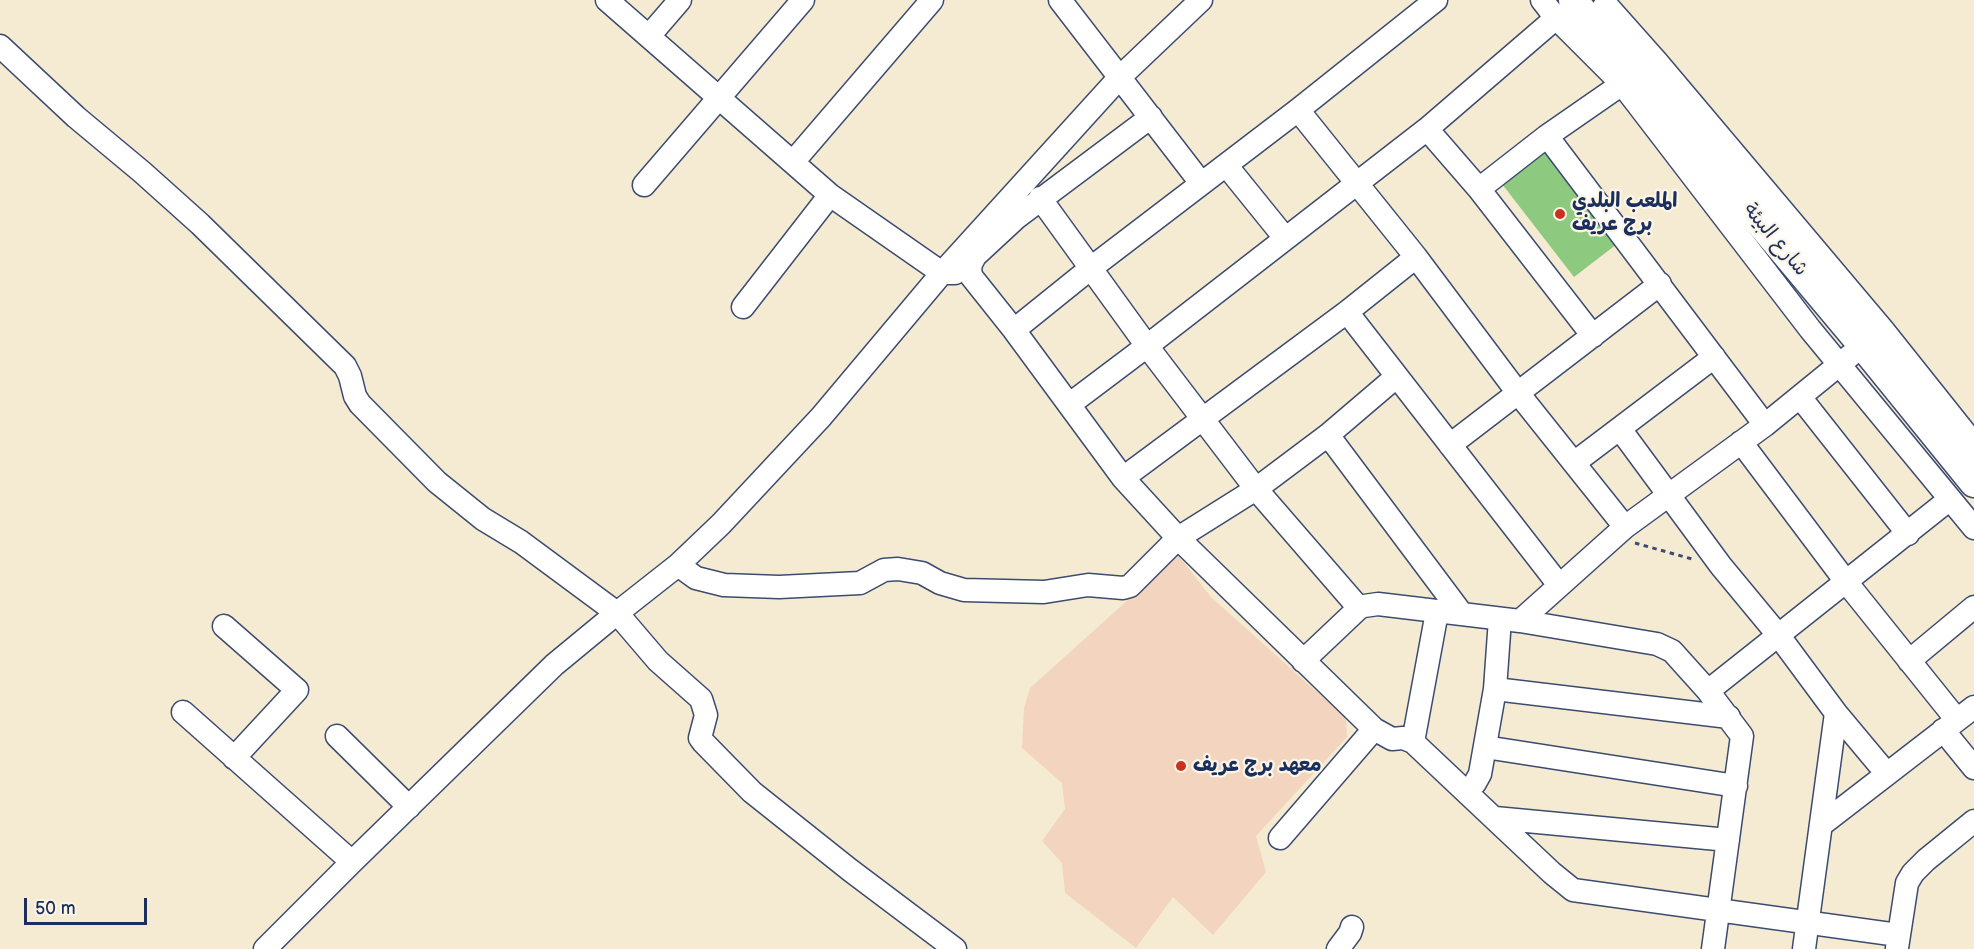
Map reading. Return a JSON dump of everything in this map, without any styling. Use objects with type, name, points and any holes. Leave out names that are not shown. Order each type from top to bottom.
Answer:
[{"type":"main road","name":"شارع البيئة","points":[[1585,4],[1871,338],[1974,449]]},
{"type":"main road","name":"شارع البيئة","points":[[1871,338],[1974,483]]},
{"type":"street","points":[[607,0],[830,195],[942,273],[969,274]]},
{"type":"street","points":[[649,36],[680,0]]},
{"type":"street","points":[[644,185],[804,0]]},
{"type":"street","points":[[793,162],[932,0]]},
{"type":"street","points":[[1060,0],[1201,183]]},
{"type":"street","points":[[265,949],[554,665],[678,565],[721,524],[821,417],[942,273],[1120,77],[1201,0]]},
{"type":"street","points":[[1014,330],[1436,0]]},
{"type":"street","points":[[1542,0],[1585,4]]},
{"type":"street","points":[[1585,4],[1622,84],[1803,320],[1974,528]]},
{"type":"street","points":[[1070,404],[1585,4]]},
{"type":"street","points":[[0,46],[76,117],[200,224],[345,366],[360,404],[437,482],[483,519],[521,542],[617,613],[658,661],[700,699],[706,715],[700,738],[752,792],[955,949]]},
{"type":"street","points":[[1479,189],[1547,136],[1622,84]]},
{"type":"street","points":[[1298,110],[1416,257],[1518,393],[1574,463],[1619,532]]},
{"type":"street","points":[[1151,117],[1040,198],[984,246],[969,266],[969,274],[1070,404],[1123,478],[1178,538],[1374,729],[1392,739],[1403,738],[1413,742],[1573,890],[1809,922],[1897,942],[1907,884],[1913,873],[1974,821]]},
{"type":"street","points":[[1426,129],[1479,189],[1593,336]]},
{"type":"street","points":[[1547,136],[1765,425]]},
{"type":"street","points":[[1226,165],[1285,238]]},
{"type":"street","points":[[743,307],[830,195]]},
{"type":"street","points":[[1040,198],[1147,346],[1256,489],[1359,608]]},
{"type":"street","points":[[1123,478],[1347,312],[1416,257]]},
{"type":"street","points":[[1450,445],[1660,284]]},
{"type":"street","points":[[1347,312],[1559,585]]},
{"type":"street","points":[[1466,792],[1480,774],[1510,620],[1559,585],[1619,532],[1765,425],[1871,338]]},
{"type":"street","points":[[1574,463],[1714,357]]},
{"type":"street","points":[[678,565],[696,578],[724,585],[779,587],[860,583],[884,570],[898,569],[922,573],[940,583],[964,590],[1044,592],[1088,585],[1124,588],[1130,586],[1178,538],[1256,489],[1328,435],[1396,377]]},
{"type":"street","points":[[1800,397],[1908,534]]},
{"type":"street","points":[[1620,429],[1721,566],[1779,636],[1836,713],[1887,774]]},
{"type":"street","points":[[1328,435],[1462,614]]},
{"type":"street","points":[[1741,442],[1847,583],[1958,719],[1974,768]]},
{"type":"street","points":[[1708,692],[1950,499]]},
{"type":"street","points":[[1303,661],[1359,608],[1370,604],[1387,604],[1510,620],[1665,647],[1678,656],[1742,736],[1713,949]]},
{"type":"street","points":[[1909,661],[1974,608]]},
{"type":"street","points":[[1413,742],[1437,612]]},
{"type":"street","points":[[224,626],[297,690],[234,758]]},
{"type":"street","points":[[1496,689],[1729,717]]},
{"type":"street","points":[[183,712],[352,862]]},
{"type":"street","points":[[1804,949],[1836,713]]},
{"type":"street","points":[[1821,825],[1958,719]]},
{"type":"street","points":[[1280,838],[1374,729]]},
{"type":"street","points":[[337,736],[409,807]]},
{"type":"street","points":[[1485,747],[1736,786]]},
{"type":"street","points":[[1495,818],[1728,840]]},
{"type":"street","points":[[1338,949],[1352,927]]},
{"type":"path","points":[[1619,532],[1721,566]]},
{"type":"shaded area","name":"معهد برج عريف","points":[[1178,555],[1211,597],[1346,718],[1347,737],[1256,836],[1266,872],[1213,935],[1173,897],[1136,948],[1065,893],[1062,863],[1042,841],[1065,809],[1062,783],[1022,748],[1024,708],[1030,688]]},
{"type":"green space","name":"الملعب البلدي برج عريف","points":[[1544,151],[1617,244],[1574,277],[1502,184]]},
{"type":"place","name":"الملعب البلدي برج عريف","points":[[1560,214]]},
{"type":"place","name":"معهد برج عريف","points":[[1181,766]]}]
